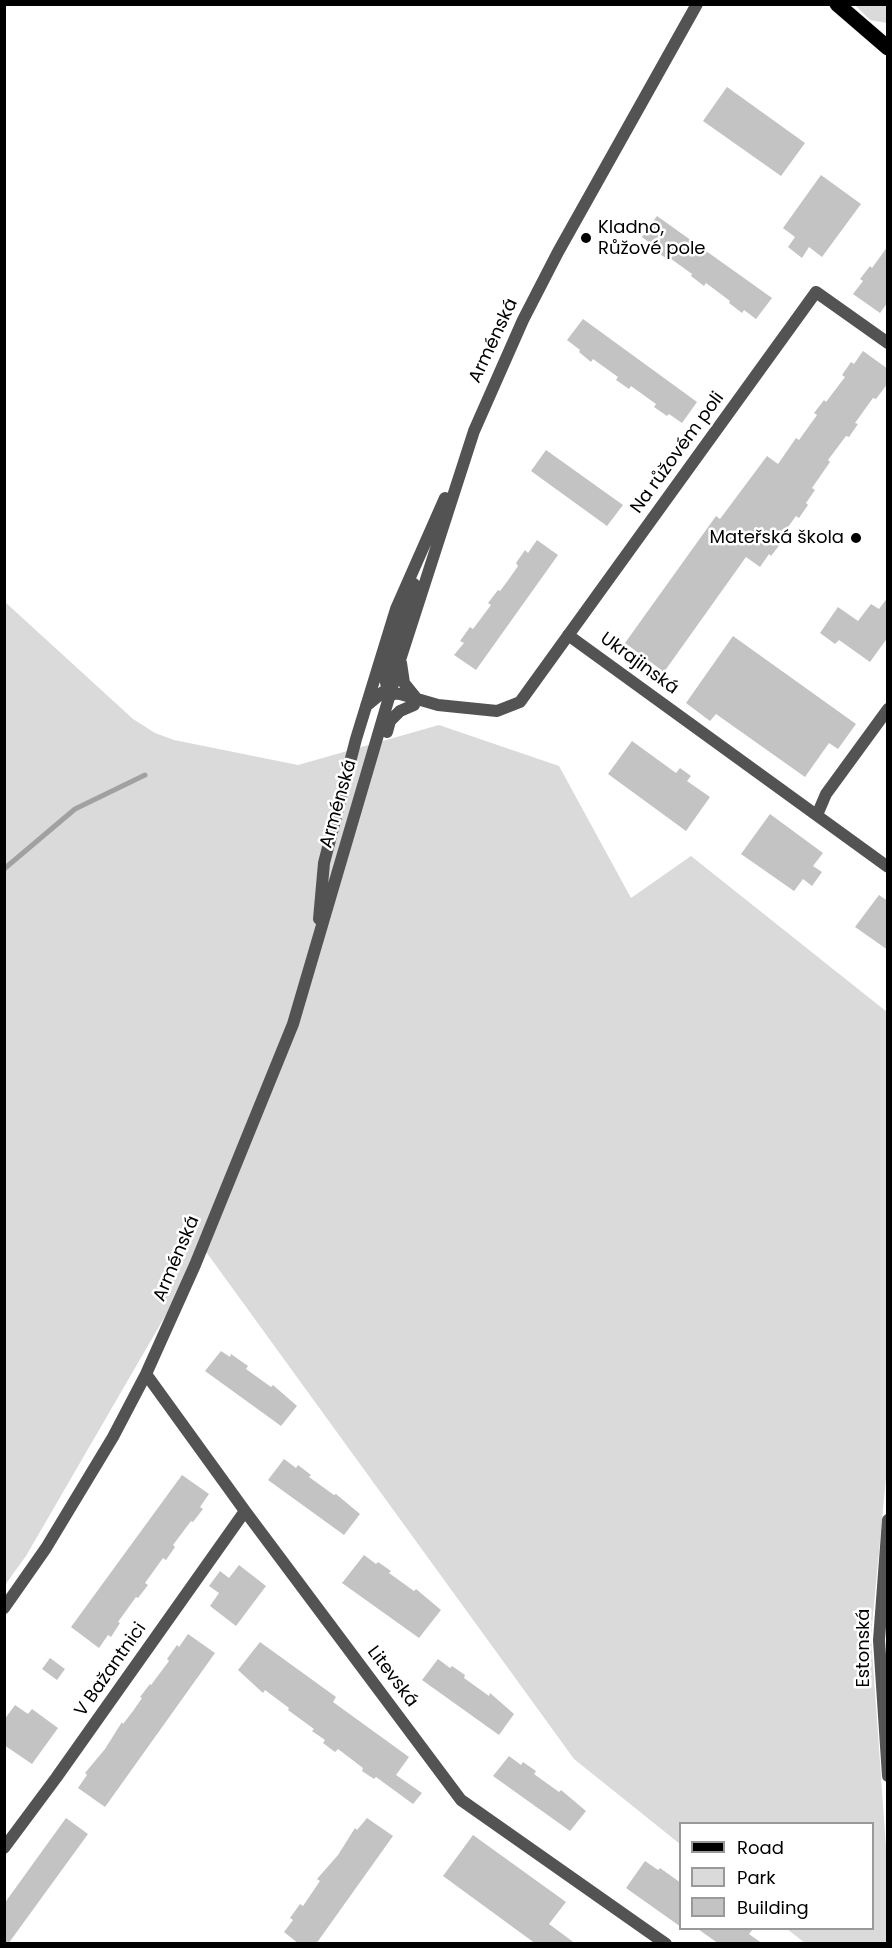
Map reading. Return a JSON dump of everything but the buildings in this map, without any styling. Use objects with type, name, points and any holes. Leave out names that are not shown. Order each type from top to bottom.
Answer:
[{"type":"main road","points":[[837,4],[888,48]]},
{"type":"street","name":"Arménská","points":[[4,1608],[46,1548],[81,1492],[146,1374],[195,1265],[294,1024],[400,660],[474,431],[523,320],[558,252],[697,4]]},
{"type":"street","name":"Na růžovém poli","points":[[568,635],[816,292],[888,344]]},
{"type":"street","points":[[316,951],[324,863],[366,706],[396,609],[474,431]]},
{"type":"street","points":[[436,518],[384,674],[387,687],[398,702],[497,711],[520,702],[568,635]]},
{"type":"street","name":"Ukrajinská","points":[[568,635],[888,867]]},
{"type":"street","points":[[400,660],[404,683],[417,703]]},
{"type":"street","points":[[366,706],[383,692],[391,693]]},
{"type":"street","points":[[327,909],[345,864],[390,721],[400,711],[417,703]]},
{"type":"street","points":[[817,815],[826,794],[888,709]]},
{"type":"street","name":"Litevská","points":[[146,1374],[245,1511],[461,1800],[666,1944]]},
{"type":"street","name":"V Bažantnici","points":[[4,1848],[245,1511]]},
{"type":"street","name":"Estonská","points":[[888,1520],[879,1640],[888,1776]]},
{"type":"green space","points":[[855,5],[887,5],[887,23],[870,20]]},
{"type":"green space","points":[[5,602],[133,719],[155,733],[174,740],[298,765],[439,725],[559,766],[631,898],[691,856],[887,1012],[888,1456],[871,1636],[887,1861],[887,1943],[805,1943],[788,1930],[874,1930],[874,1822],[679,1822],[679,1843],[574,1759],[204,1249],[26,1556],[5,1585]]},
{"type":"waterway","points":[[4,869],[75,809],[145,775]]},
{"type":"place","name":"Kladno, Růžové pole","points":[[586,238]]},
{"type":"place","name":"Mateřská škola","points":[[856,538]]}]
